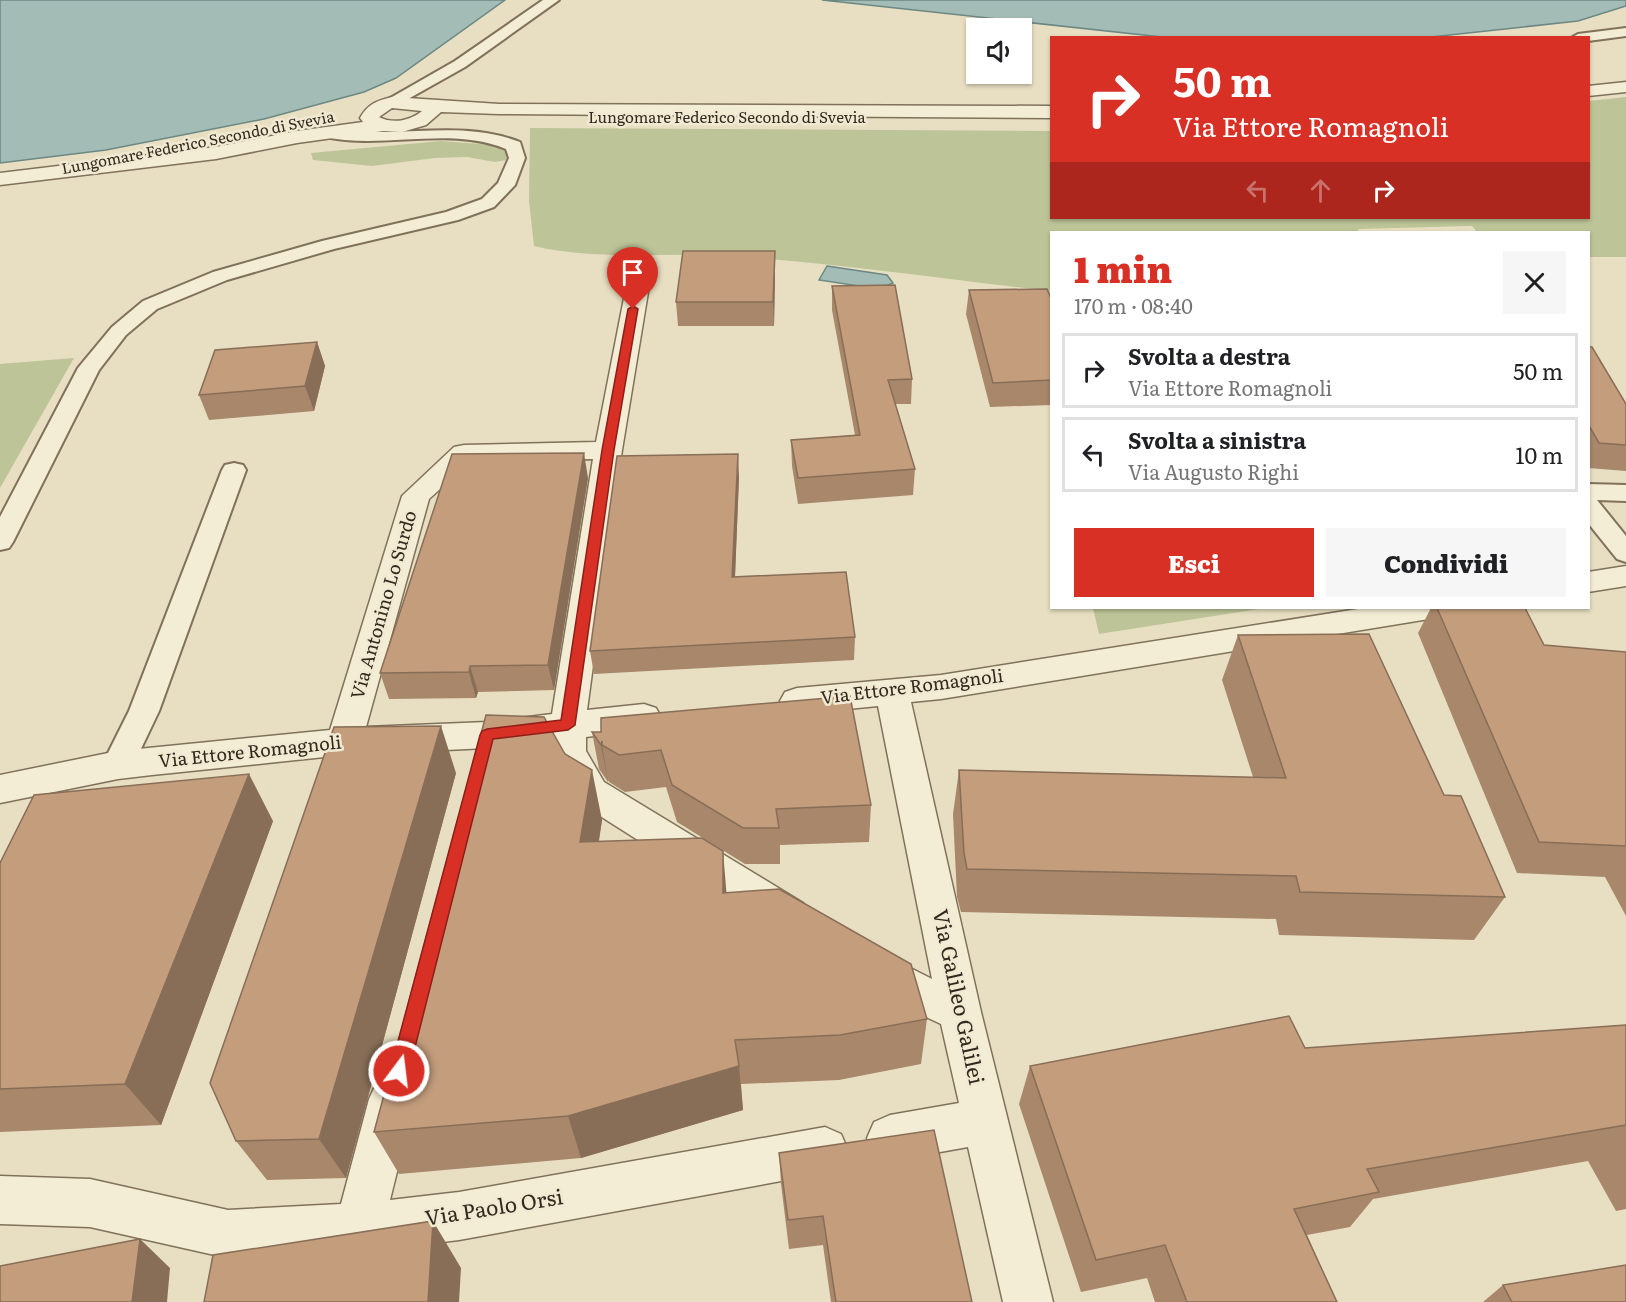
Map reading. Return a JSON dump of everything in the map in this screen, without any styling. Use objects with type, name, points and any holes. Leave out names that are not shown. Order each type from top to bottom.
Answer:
[{"type":"street","points":[[1590,91],[1626,87]]},
{"type":"street","name":"Lungomare Federico Secondo di Svevia","points":[[8,178],[216,153],[327,133],[388,116],[404,102],[511,109],[1050,112]]},
{"type":"street","points":[[388,116],[420,122],[431,115],[432,111],[424,104]]},
{"type":"street","name":"Lungomare Federico Secondo di Svevia","points":[[8,178],[388,116],[1050,119]]},
{"type":"street","points":[[642,262],[608,450],[568,725],[568,752],[591,792],[907,988],[960,1012]]},
{"type":"street","name":"Via Antonino Lo Surdo","points":[[344,742],[416,496],[464,453],[608,450]]},
{"type":"street","points":[[1590,582],[1626,576]]},
{"type":"street","name":"Via Ettore Romagnoli","points":[[765,705],[953,685],[1380,611],[1413,609]]},
{"type":"street","name":"Via Galileo Galilei","points":[[892,692],[960,1012],[1028,1302]]},
{"type":"street","name":"Via Ettore Romagnoli","points":[[0,789],[118,765],[344,742],[482,752],[568,725],[672,714]]},
{"type":"street","points":[[25,821],[42,781]]},
{"type":"street","points":[[358,1228],[400,1068]]},
{"type":"street","name":"Via Paolo Orsi","points":[[0,1200],[90,1203],[226,1257],[358,1228],[459,1216],[986,1121]]},
{"type":"lane","points":[[388,116],[552,0]]},
{"type":"lane","points":[[1590,36],[1626,32]]},
{"type":"lane","points":[[424,104],[460,64]]},
{"type":"lane","points":[[0,542],[89,368],[119,331],[150,305],[220,276],[329,245],[452,216],[488,203],[507,185],[517,158],[514,146],[501,139],[443,134],[374,137],[327,133]]},
{"type":"lane","points":[[118,765],[144,711],[234,470]]},
{"type":"lane","points":[[1590,492],[1626,493]]},
{"type":"lane","points":[[1590,508],[1626,553]]},
{"type":"green space","points":[[1626,97],[1626,257],[1590,257],[1590,231],[1476,231],[1472,226],[1358,229],[1359,231],[1050,231],[1050,291],[769,259],[705,255],[606,255],[558,251],[534,246],[529,201],[530,128],[1050,131],[1050,219],[1590,219],[1590,101]]},
{"type":"green space","points":[[441,141],[494,145],[510,150],[506,160],[495,162],[467,157],[435,158],[372,166],[313,160],[311,153]]},
{"type":"green space","points":[[74,358],[0,488],[0,364]]},
{"type":"green space","points":[[1093,609],[1259,609],[1099,634]]},
{"type":"water","points":[[0,0],[505,0],[396,78],[364,92],[264,119],[106,150],[0,163]]},
{"type":"water","points":[[822,0],[1626,0],[1626,6],[1578,21],[1440,36],[1153,36],[1032,23],[1032,18],[987,18]]},
{"type":"water","points":[[827,266],[887,275],[893,283],[879,289],[819,280]]},
{"type":"building","points":[[683,251],[775,251],[773,302],[676,302]]},
{"type":"building","points":[[895,285],[912,379],[888,380],[915,469],[798,478],[791,440],[860,435],[832,286]]},
{"type":"building","points":[[1047,289],[1050,296],[1050,380],[993,383],[969,290]]},
{"type":"building","points":[[317,342],[305,386],[199,395],[215,350]]},
{"type":"building","points":[[1590,347],[1626,404],[1626,445],[1599,443],[1590,427]]},
{"type":"building","points":[[584,453],[548,665],[470,666],[469,672],[380,673],[452,454]]},
{"type":"building","points":[[738,454],[732,577],[846,572],[855,637],[590,651],[617,456]]},
{"type":"building","points":[[1437,609],[1526,609],[1544,645],[1626,652],[1626,846],[1539,842]]},
{"type":"building","points":[[1369,634],[1444,795],[1461,796],[1505,897],[1300,892],[1296,876],[967,869],[959,770],[1286,778],[1238,635]]},
{"type":"building","points":[[850,696],[871,805],[776,809],[779,828],[743,828],[672,785],[661,750],[619,755],[602,745],[602,741],[601,745],[592,732],[601,732],[601,718]]},
{"type":"building","points":[[486,715],[544,717],[565,754],[592,770],[580,842],[702,838],[723,851],[723,893],[779,889],[911,964],[927,1019],[840,1035],[735,1040],[739,1066],[568,1116],[374,1132]]},
{"type":"building","points":[[441,726],[319,1139],[236,1141],[210,1083],[334,727]]},
{"type":"building","points":[[249,774],[125,1084],[0,1089],[0,863],[34,795]]},
{"type":"building","points":[[1289,1016],[1305,1048],[1626,1025],[1626,1125],[1367,1169],[1379,1192],[1294,1209],[1337,1302],[1187,1302],[1165,1245],[1096,1260],[1030,1066]]},
{"type":"building","points":[[934,1130],[972,1302],[836,1302],[823,1216],[788,1220],[779,1153]]},
{"type":"building","points":[[433,1221],[428,1302],[204,1302],[213,1255]]},
{"type":"building","points":[[140,1239],[132,1302],[0,1302],[0,1266]]},
{"type":"building","points":[[1626,1265],[1626,1302],[1512,1302],[1503,1285]]},
{"type":"route","points":[[399,1071],[487,735],[568,725],[608,450],[633,309]]}]
